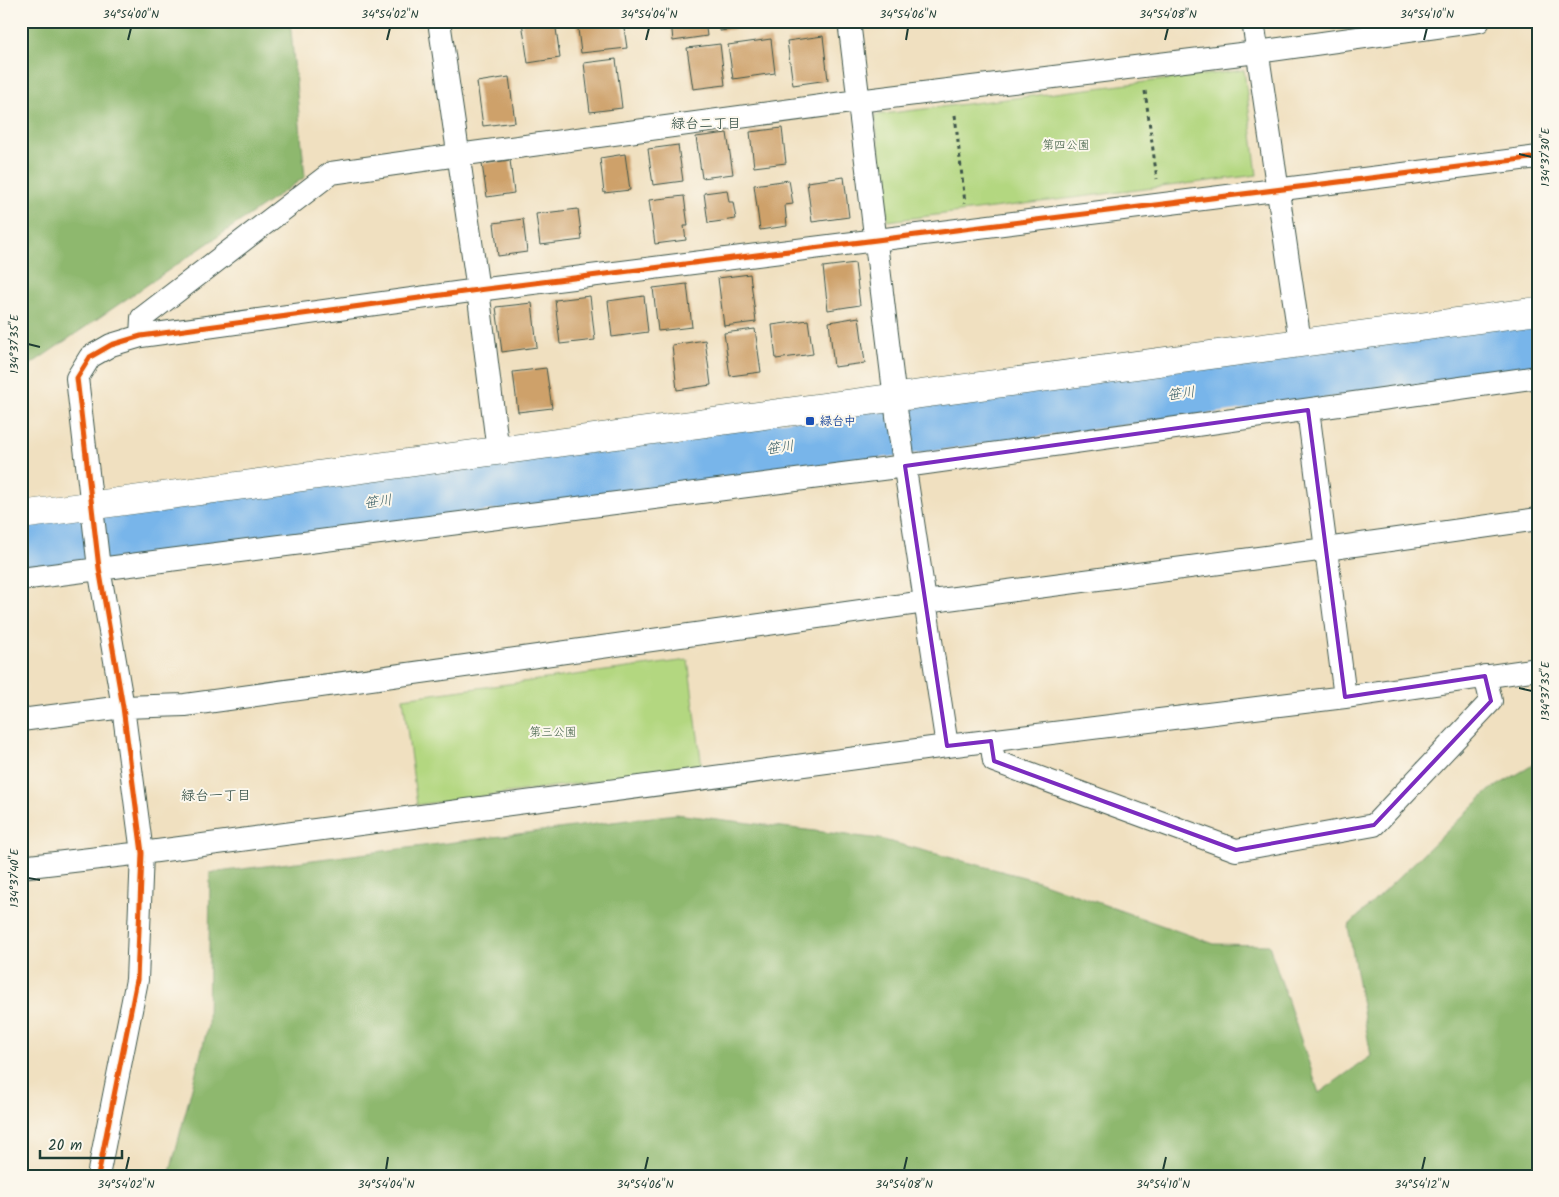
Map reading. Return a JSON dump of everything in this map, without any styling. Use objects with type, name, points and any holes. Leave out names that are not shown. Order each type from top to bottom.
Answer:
[{"type":"street","points":[[439,21],[478,290],[498,452]]},
{"type":"street","points":[[849,21],[896,406],[947,746]]},
{"type":"street","points":[[1253,21],[1300,342]]},
{"type":"street","points":[[141,336],[142,318],[331,173],[858,101],[1257,52],[1479,21]]},
{"type":"street","points":[[98,1176],[137,980],[142,853],[123,707],[98,560],[77,378],[90,357],[111,345],[141,336],[478,290],[1538,157]]},
{"type":"street","points":[[21,515],[93,515],[498,452],[896,406],[1300,342],[1538,311]]},
{"type":"street","points":[[21,579],[98,560],[903,456],[1308,410],[1538,377]]},
{"type":"street","points":[[1308,410],[1345,697]]},
{"type":"street","points":[[21,720],[123,707],[185,705],[1538,519]]},
{"type":"street","points":[[21,867],[142,853],[947,746],[1345,697],[1538,669]]},
{"type":"street","points":[[991,741],[994,761],[1236,850],[1374,825],[1491,701],[1485,676]]},
{"type":"path","points":[[1142,66],[1160,204]]},
{"type":"path","points":[[952,90],[968,228]]},
{"type":"highlighted area","points":[[1308,410],[1345,697],[1485,676],[1491,701],[1374,825],[1236,850],[994,761],[991,741],[947,746],[905,466]]},
{"type":"green space","points":[[21,21],[290,21],[305,177],[21,371]]},
{"type":"green space","name":"第四公園","points":[[1244,70],[1257,175],[888,221],[875,115]]},
{"type":"green space","name":"第三公園","points":[[688,660],[702,767],[417,805],[403,698]]},
{"type":"green space","points":[[1538,762],[1538,1176],[169,1176],[208,1026],[210,873],[676,814],[880,839],[1035,880],[1214,944],[1269,945],[1319,1093],[1371,1056],[1348,926],[1490,790]]},
{"type":"building","points":[[555,21],[560,58],[528,63],[522,22]]},
{"type":"building","points":[[577,21],[623,21],[627,48],[581,53]]},
{"type":"building","points":[[671,21],[705,21],[707,36],[673,41]]},
{"type":"building","points":[[719,21],[769,21],[770,24],[720,31]]},
{"type":"building","points":[[784,21],[823,21],[823,24],[785,29]]},
{"type":"building","points":[[823,36],[828,80],[793,85],[787,41]]},
{"type":"building","points":[[771,39],[775,73],[733,79],[728,45]]},
{"type":"building","points":[[720,44],[725,85],[693,89],[687,48]]},
{"type":"building","points":[[616,59],[622,108],[590,112],[584,63]]},
{"type":"building","points":[[509,77],[515,122],[483,126],[477,82]]},
{"type":"building","points":[[782,128],[786,163],[754,167],[750,132]]},
{"type":"building","points":[[727,133],[733,174],[702,178],[696,137]]},
{"type":"building","points":[[678,145],[683,181],[653,185],[648,149]]},
{"type":"building","points":[[625,154],[630,190],[604,193],[600,158]]},
{"type":"building","points":[[510,160],[514,193],[487,197],[482,164]]},
{"type":"building","points":[[844,177],[849,217],[812,222],[807,182]]},
{"type":"building","points":[[789,180],[793,204],[785,205],[787,226],[760,230],[754,185]]},
{"type":"building","points":[[727,190],[729,202],[733,202],[736,219],[708,223],[704,193]]},
{"type":"building","points":[[684,196],[688,226],[684,226],[686,240],[655,244],[649,200]]},
{"type":"building","points":[[578,209],[582,240],[540,245],[536,214]]},
{"type":"building","points":[[523,219],[527,252],[498,256],[494,223]]},
{"type":"building","points":[[855,263],[860,305],[828,310],[823,267]]},
{"type":"building","points":[[750,274],[756,322],[724,326],[718,278]]},
{"type":"building","points":[[687,284],[692,327],[658,331],[653,288]]},
{"type":"building","points":[[590,296],[595,340],[560,344],[555,300]]},
{"type":"building","points":[[644,296],[648,332],[612,337],[608,301]]},
{"type":"building","points":[[532,303],[537,347],[502,352],[496,307]]},
{"type":"building","points":[[859,317],[865,363],[834,367],[829,322]]},
{"type":"building","points":[[808,320],[813,354],[776,359],[772,325]]},
{"type":"building","points":[[755,329],[761,372],[730,376],[724,333]]},
{"type":"building","points":[[705,340],[711,385],[677,390],[672,345]]},
{"type":"building","points":[[546,368],[552,408],[518,412],[513,372]]},
{"type":"waterway","name":"笹川","points":[[21,549],[1538,345]]},
{"type":"cycle path","points":[[98,1176],[137,980],[142,853],[123,707],[99,568],[77,378],[90,357],[111,345],[141,336],[478,290],[1538,157]]},
{"type":"place","name":"緑台中","points":[[810,421]]},
{"type":"district","name":"緑台二丁目","points":[[706,123]]},
{"type":"district","name":"緑台一丁目","points":[[216,795]]}]
